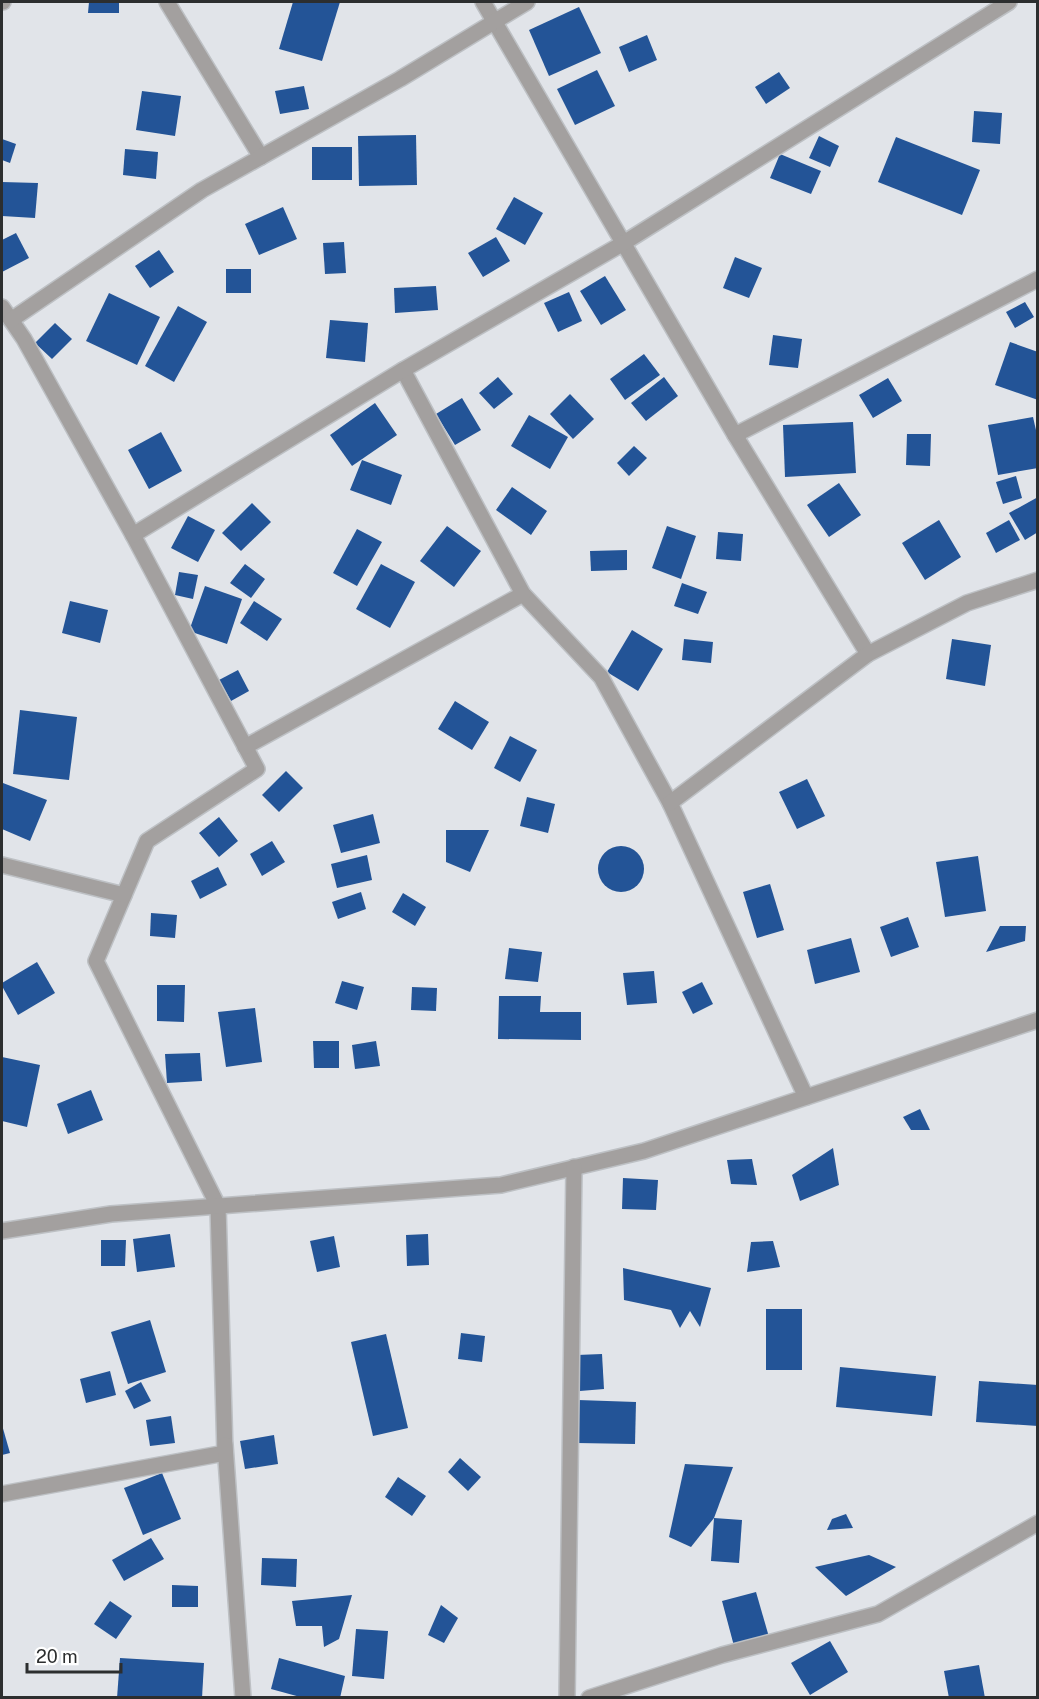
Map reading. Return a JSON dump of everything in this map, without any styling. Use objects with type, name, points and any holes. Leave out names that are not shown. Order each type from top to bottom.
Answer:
[{"type":"street","points":[[167,2],[261,157]]},
{"type":"street","points":[[483,2],[622,244],[868,654]]},
{"type":"street","points":[[11,320],[202,190],[400,79],[527,2]]},
{"type":"street","points":[[133,536],[403,370],[622,244],[1009,2]]},
{"type":"street","points":[[735,435],[1038,279]]},
{"type":"street","points":[[2,307],[24,339],[133,536],[257,769],[147,841],[96,961],[218,1206],[225,1453],[2,1494]]},
{"type":"street","points":[[403,370],[523,594],[601,676],[670,803],[806,1097]]},
{"type":"street","points":[[670,803],[868,654],[967,603],[1038,580]]},
{"type":"street","points":[[245,747],[523,594]]},
{"type":"street","points":[[2,865],[124,895]]},
{"type":"street","points":[[2,1231],[111,1214],[501,1185],[644,1150],[1038,1020]]},
{"type":"street","points":[[567,1698],[574,1167]]},
{"type":"street","points":[[224,1436],[243,1698]]},
{"type":"street","points":[[589,1698],[722,1656],[878,1614],[1038,1523]]},
{"type":"building","points":[[89,2],[119,2],[119,13],[88,13]]},
{"type":"building","points":[[293,2],[340,2],[322,61],[279,49]]},
{"type":"building","points":[[579,7],[601,53],[549,76],[529,30]]},
{"type":"building","points":[[647,35],[657,60],[629,72],[619,47]]},
{"type":"building","points":[[597,70],[615,106],[575,125],[557,89]]},
{"type":"building","points":[[779,72],[790,88],[766,104],[755,87]]},
{"type":"building","points":[[304,86],[309,109],[280,114],[275,91]]},
{"type":"building","points":[[142,91],[181,96],[175,136],[136,130]]},
{"type":"building","points":[[974,111],[1002,113],[1000,144],[972,142]]},
{"type":"building","points":[[416,135],[417,185],[359,186],[358,136]]},
{"type":"building","points":[[819,136],[839,146],[830,167],[809,158]]},
{"type":"building","points":[[896,137],[980,170],[962,215],[878,182]]},
{"type":"building","points":[[2,139],[16,144],[10,163],[2,160]]},
{"type":"building","points":[[312,147],[352,147],[352,180],[312,180]]},
{"type":"building","points":[[125,149],[158,152],[156,179],[123,175]]},
{"type":"building","points":[[780,154],[821,171],[811,194],[770,178]]},
{"type":"building","points":[[2,182],[38,183],[35,218],[2,216]]},
{"type":"building","points":[[514,197],[543,213],[525,245],[496,229]]},
{"type":"building","points":[[283,207],[297,239],[259,255],[245,224]]},
{"type":"building","points":[[16,233],[29,258],[2,272],[2,240]]},
{"type":"building","points":[[496,237],[510,261],[483,277],[468,253]]},
{"type":"building","points":[[344,242],[346,273],[325,274],[323,243]]},
{"type":"building","points":[[159,250],[174,272],[150,288],[135,266]]},
{"type":"building","points":[[735,257],[762,268],[749,298],[723,288]]},
{"type":"building","points":[[226,269],[251,269],[251,293],[226,293]]},
{"type":"building","points":[[605,276],[626,310],[601,325],[580,291]]},
{"type":"building","points":[[436,286],[438,310],[395,313],[394,288]]},
{"type":"building","points":[[569,292],[582,321],[558,332],[544,303]]},
{"type":"building","points":[[109,293],[160,317],[137,365],[86,341]]},
{"type":"building","points":[[1025,302],[1034,317],[1015,328],[1006,312]]},
{"type":"building","points":[[178,306],[207,322],[174,382],[145,366]]},
{"type":"building","points":[[330,320],[368,323],[365,362],[326,358]]},
{"type":"building","points":[[55,323],[72,339],[52,359],[35,343]]},
{"type":"building","points":[[773,335],[802,339],[798,368],[769,365]]},
{"type":"building","points":[[1010,342],[1038,352],[1038,400],[995,385]]},
{"type":"building","points":[[644,354],[660,375],[625,400],[610,379]]},
{"type":"building","points":[[498,377],[513,394],[494,409],[479,393]]},
{"type":"building","points":[[664,377],[678,396],[646,421],[631,403]]},
{"type":"building","points":[[888,378],[902,401],[873,418],[859,395]]},
{"type":"building","points":[[570,394],[594,419],[573,439],[550,414]]},
{"type":"building","points":[[462,398],[481,430],[455,445],[436,414]]},
{"type":"building","points":[[375,403],[397,435],[352,466],[330,435]]},
{"type":"building","points":[[529,415],[568,437],[550,469],[511,446]]},
{"type":"building","points":[[1033,417],[1038,439],[1038,468],[998,475],[988,425]]},
{"type":"building","points":[[853,422],[856,473],[785,477],[783,425]]},
{"type":"building","points":[[161,432],[182,471],[149,489],[128,450]]},
{"type":"building","points":[[907,434],[931,434],[930,466],[906,465]]},
{"type":"building","points":[[634,446],[647,458],[629,476],[617,463]]},
{"type":"building","points":[[362,460],[402,475],[391,505],[350,490]]},
{"type":"building","points":[[1016,476],[1022,498],[1003,504],[996,482]]},
{"type":"building","points":[[839,483],[861,515],[829,537],[807,505]]},
{"type":"building","points":[[512,487],[547,511],[531,535],[496,510]]},
{"type":"building","points":[[1038,497],[1038,532],[1025,540],[1009,513]]},
{"type":"building","points":[[252,503],[271,522],[241,551],[222,533]]},
{"type":"building","points":[[188,516],[215,530],[198,562],[171,548]]},
{"type":"building","points":[[939,520],[961,557],[925,580],[902,543]]},
{"type":"building","points":[[1009,520],[1020,540],[996,553],[986,533]]},
{"type":"building","points":[[447,526],[481,551],[454,587],[420,561]]},
{"type":"building","points":[[667,526],[696,536],[681,579],[652,568]]},
{"type":"building","points":[[357,529],[382,542],[357,586],[333,573]]},
{"type":"building","points":[[718,532],[743,534],[741,561],[716,559]]},
{"type":"building","points":[[627,550],[627,570],[591,571],[590,551]]},
{"type":"building","points":[[245,564],[265,579],[251,598],[230,583]]},
{"type":"building","points":[[381,564],[415,582],[390,628],[356,609]]},
{"type":"building","points":[[179,572],[198,575],[193,599],[175,595]]},
{"type":"building","points":[[682,583],[707,592],[698,614],[674,606]]},
{"type":"building","points":[[205,586],[242,599],[227,644],[189,631]]},
{"type":"building","points":[[70,601],[108,610],[100,643],[62,633]]},
{"type":"building","points":[[254,601],[282,619],[267,641],[240,623]]},
{"type":"building","points":[[632,630],[663,649],[638,691],[607,672]]},
{"type":"building","points":[[684,639],[713,642],[711,663],[682,660]]},
{"type":"building","points":[[952,639],[991,645],[985,686],[946,679]]},
{"type":"building","points":[[238,670],[249,691],[231,701],[219,680]]},
{"type":"building","points":[[455,701],[489,722],[472,750],[438,729]]},
{"type":"building","points":[[20,710],[77,717],[69,780],[13,774]]},
{"type":"building","points":[[510,736],[537,750],[520,782],[494,768]]},
{"type":"building","points":[[286,771],[303,788],[279,812],[262,795]]},
{"type":"building","points":[[807,779],[825,816],[797,829],[779,792]]},
{"type":"building","points":[[3,783],[47,800],[30,841],[2,829]]},
{"type":"building","points":[[527,797],[555,804],[548,833],[520,826]]},
{"type":"building","points":[[373,814],[380,843],[341,853],[333,825]]},
{"type":"building","points":[[219,817],[238,841],[219,857],[199,833]]},
{"type":"building","points":[[446,830],[489,830],[470,872],[446,862]]},
{"type":"building","points":[[272,841],[285,862],[262,876],[250,854]]},
{"type":"building","points":[[621,846],[637,853],[644,869],[637,885],[621,892],[605,885],[598,869],[605,853]]},
{"type":"building","points":[[367,855],[372,880],[337,888],[331,864]]},
{"type":"building","points":[[978,856],[986,911],[945,917],[936,862]]},
{"type":"building","points":[[218,867],[227,885],[200,899],[191,881]]},
{"type":"building","points":[[770,884],[784,930],[757,938],[743,892]]},
{"type":"building","points":[[361,892],[366,909],[338,919],[332,902]]},
{"type":"building","points":[[403,893],[426,907],[415,926],[392,912]]},
{"type":"building","points":[[151,913],[177,915],[175,938],[150,936]]},
{"type":"building","points":[[908,917],[919,947],[891,957],[880,927]]},
{"type":"building","points":[[1000,926],[1026,926],[1025,941],[986,952]]},
{"type":"building","points":[[851,938],[860,972],[815,984],[807,950]]},
{"type":"building","points":[[509,948],[542,952],[538,982],[505,979]]},
{"type":"building","points":[[37,962],[55,993],[18,1015],[2,983]]},
{"type":"building","points":[[654,971],[657,1003],[627,1005],[623,973]]},
{"type":"building","points":[[342,981],[364,987],[357,1010],[335,1003]]},
{"type":"building","points":[[702,982],[713,1004],[693,1014],[682,992]]},
{"type":"building","points":[[157,985],[185,985],[184,1022],[157,1021]]},
{"type":"building","points":[[412,987],[437,988],[436,1011],[411,1010]]},
{"type":"building","points":[[499,996],[541,996],[540,1012],[581,1012],[581,1040],[498,1039]]},
{"type":"building","points":[[255,1008],[262,1062],[226,1067],[218,1012]]},
{"type":"building","points":[[313,1041],[339,1041],[339,1068],[314,1068]]},
{"type":"building","points":[[376,1041],[380,1066],[355,1069],[352,1045]]},
{"type":"building","points":[[200,1053],[202,1081],[167,1083],[165,1054]]},
{"type":"building","points":[[2,1057],[40,1065],[27,1127],[2,1121]]},
{"type":"building","points":[[91,1090],[103,1120],[68,1134],[57,1104]]},
{"type":"building","points":[[920,1109],[930,1130],[911,1130],[903,1117]]},
{"type":"building","points":[[833,1148],[839,1185],[800,1201],[792,1175]]},
{"type":"building","points":[[752,1159],[757,1185],[731,1184],[727,1160]]},
{"type":"building","points":[[623,1178],[658,1180],[656,1210],[622,1209]]},
{"type":"building","points":[[170,1234],[175,1267],[137,1272],[133,1239]]},
{"type":"building","points":[[428,1234],[429,1265],[407,1266],[406,1235]]},
{"type":"building","points":[[334,1236],[340,1267],[317,1272],[310,1241]]},
{"type":"building","points":[[101,1240],[126,1240],[125,1266],[101,1266]]},
{"type":"building","points":[[773,1241],[780,1267],[747,1272],[751,1242]]},
{"type":"building","points":[[623,1268],[711,1288],[700,1327],[690,1311],[680,1328],[671,1310],[624,1300]]},
{"type":"building","points":[[766,1309],[802,1309],[802,1370],[766,1370]]},
{"type":"building","points":[[150,1320],[166,1372],[128,1384],[111,1332]]},
{"type":"building","points":[[461,1333],[485,1336],[482,1362],[458,1359]]},
{"type":"building","points":[[386,1334],[408,1428],[373,1436],[351,1342]]},
{"type":"building","points":[[602,1354],[604,1389],[580,1391],[577,1355]]},
{"type":"building","points":[[840,1367],[936,1376],[932,1416],[836,1407]]},
{"type":"building","points":[[110,1371],[116,1395],[86,1403],[80,1379]]},
{"type":"building","points":[[979,1381],[1038,1385],[1038,1426],[976,1422]]},
{"type":"building","points":[[141,1382],[151,1401],[134,1409],[125,1391]]},
{"type":"building","points":[[578,1400],[636,1402],[635,1444],[577,1443]]},
{"type":"building","points":[[171,1416],[175,1443],[150,1446],[146,1420]]},
{"type":"building","points":[[2,1425],[10,1453],[2,1455]]},
{"type":"building","points":[[274,1435],[278,1464],[245,1469],[240,1441]]},
{"type":"building","points":[[460,1458],[481,1477],[468,1491],[448,1472]]},
{"type":"building","points":[[685,1464],[733,1467],[714,1518],[691,1547],[669,1537]]},
{"type":"building","points":[[162,1473],[181,1519],[143,1535],[124,1488]]},
{"type":"building","points":[[398,1477],[426,1496],[412,1516],[385,1497]]},
{"type":"building","points":[[846,1514],[853,1528],[827,1530],[832,1519]]},
{"type":"building","points":[[714,1518],[742,1520],[739,1563],[711,1561]]},
{"type":"building","points":[[151,1538],[164,1559],[124,1581],[112,1560]]},
{"type":"building","points":[[869,1555],[896,1567],[846,1596],[815,1567]]},
{"type":"building","points":[[262,1558],[297,1559],[296,1587],[261,1585]]},
{"type":"building","points":[[172,1585],[198,1586],[198,1607],[172,1607]]},
{"type":"building","points":[[756,1592],[769,1637],[734,1646],[722,1601]]},
{"type":"building","points":[[352,1595],[339,1639],[324,1647],[322,1626],[296,1626],[292,1601]]},
{"type":"building","points":[[110,1601],[132,1616],[116,1639],[94,1624]]},
{"type":"building","points":[[441,1605],[458,1618],[444,1643],[428,1635]]},
{"type":"building","points":[[356,1629],[388,1631],[384,1679],[352,1676]]},
{"type":"building","points":[[830,1641],[848,1672],[810,1695],[791,1663]]},
{"type":"building","points":[[120,1658],[204,1663],[202,1698],[117,1698]]},
{"type":"building","points":[[279,1658],[345,1676],[340,1698],[304,1698],[271,1689]]},
{"type":"building","points":[[979,1665],[985,1698],[949,1698],[944,1671]]}]
